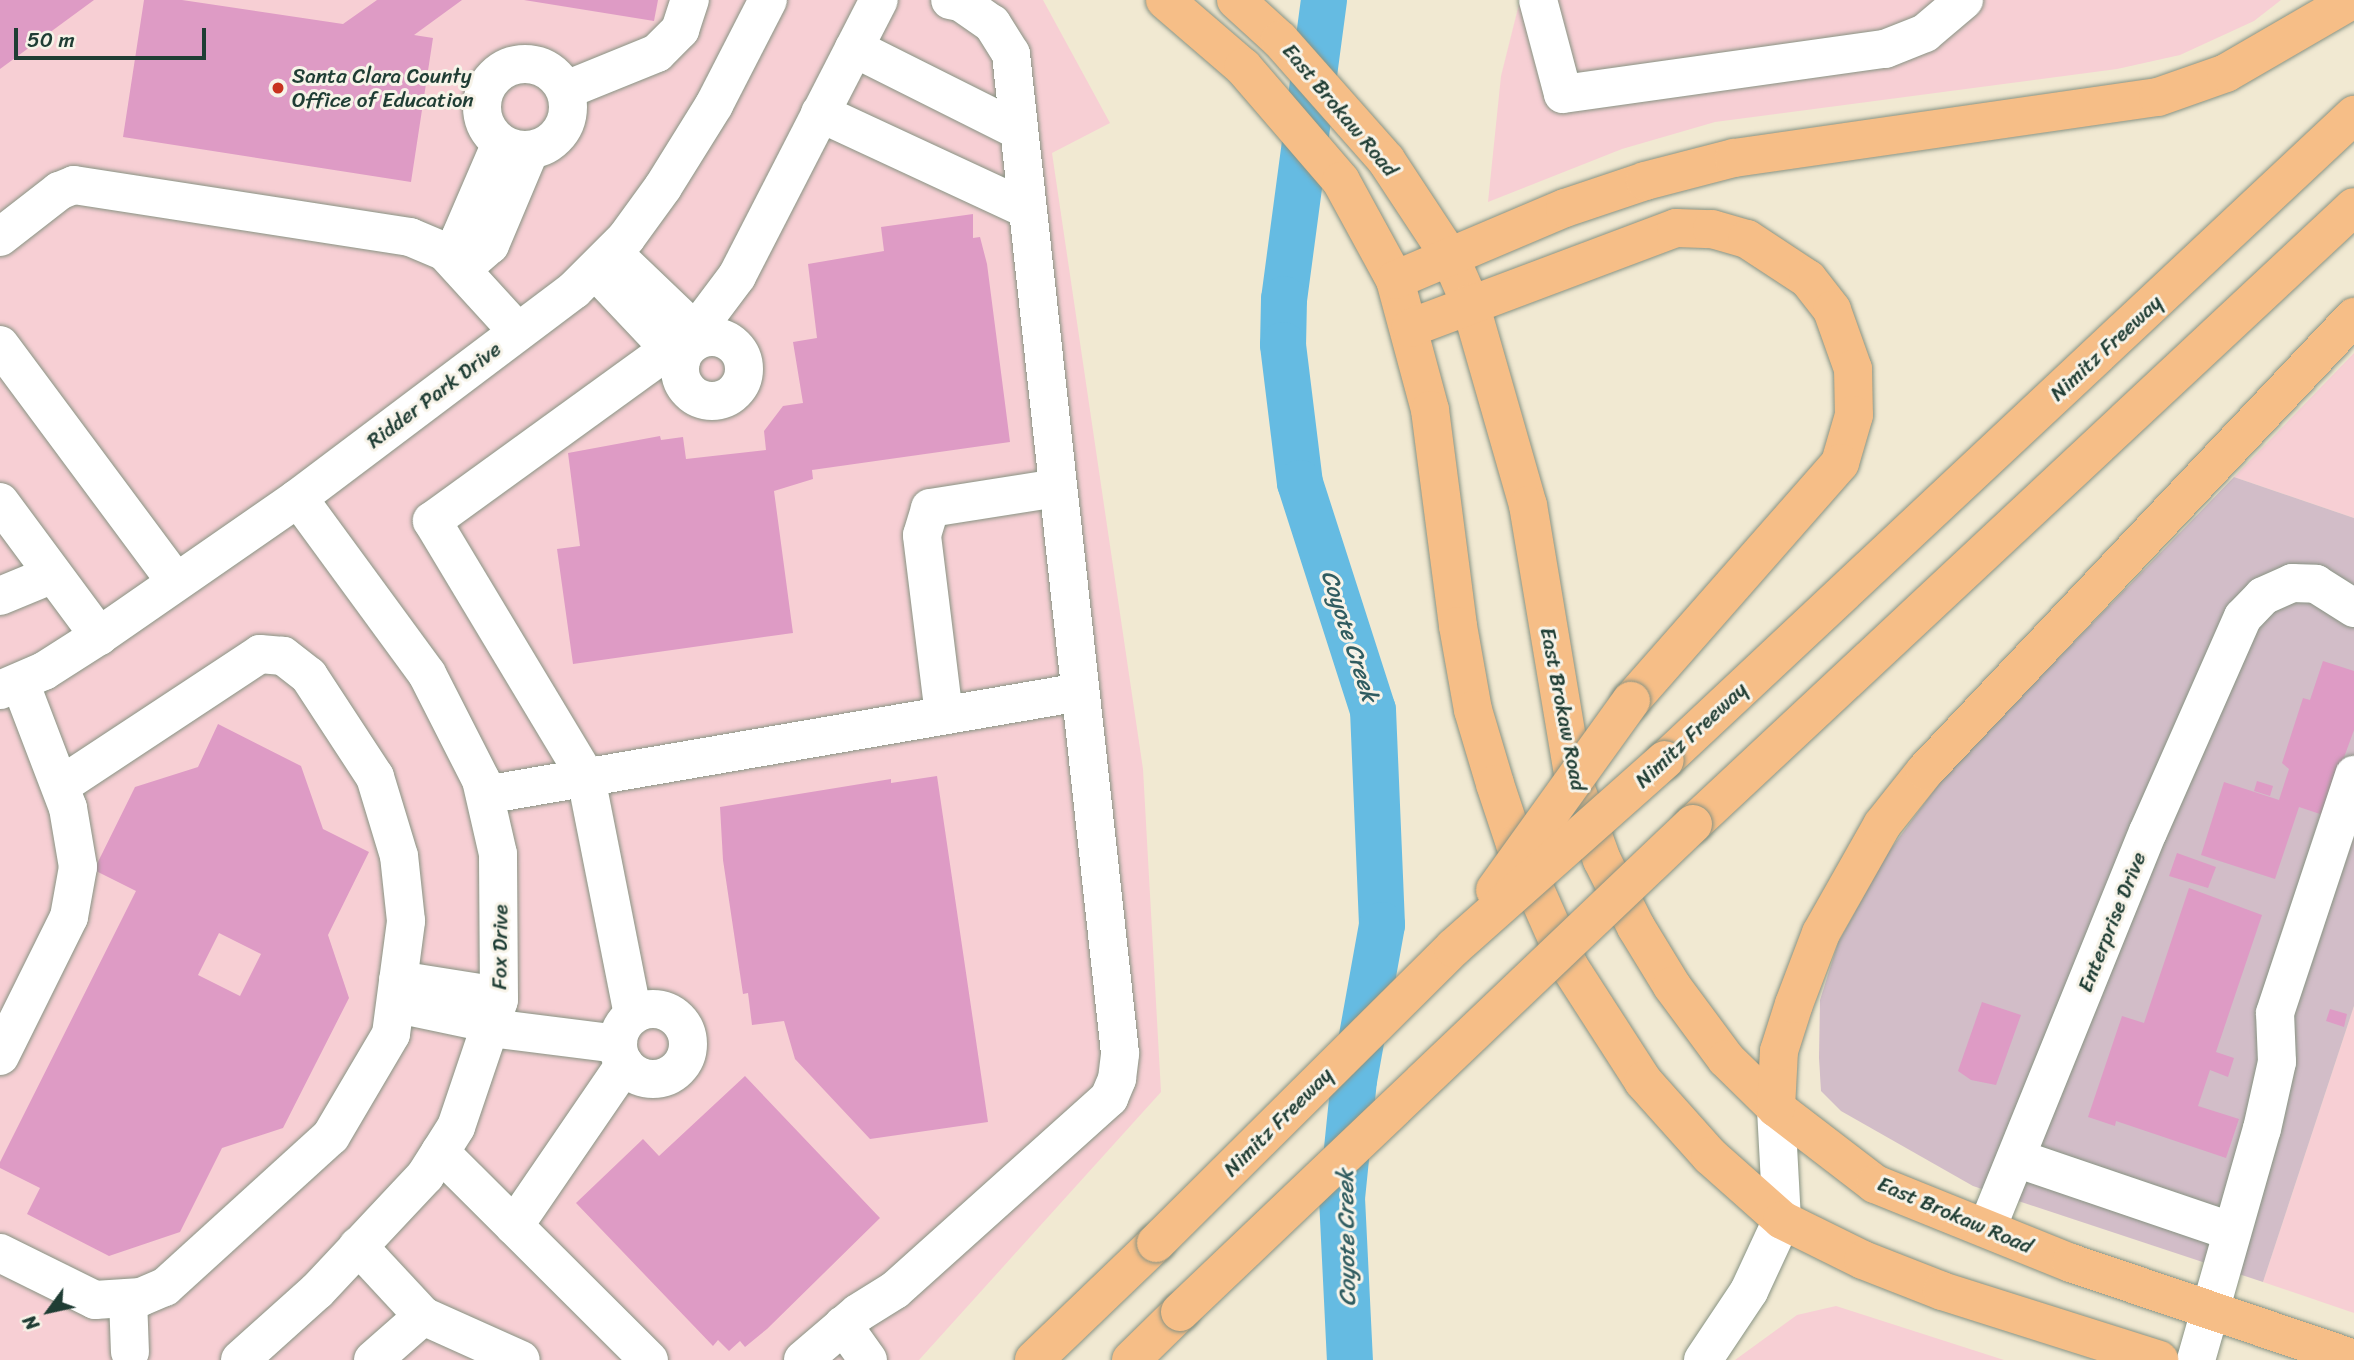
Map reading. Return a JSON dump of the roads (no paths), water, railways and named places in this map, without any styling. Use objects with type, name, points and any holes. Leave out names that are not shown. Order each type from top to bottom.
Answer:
[{"type":"main road","points":[[1165,0],[1243,67],[1341,181],[1395,280],[1430,410],[1473,710],[1520,856],[1569,966],[1613,1039],[1710,1156],[1782,1220],[1863,1260],[1942,1291],[2159,1360]]},
{"type":"main road","name":"East Brokaw Road","points":[[1236,0],[1280,40],[1386,160],[1450,257],[1469,303],[1528,505],[1576,786],[1602,860],[1672,986],[1726,1059],[1776,1108],[1875,1184],[2071,1263],[2354,1359]]},
{"type":"main road","points":[[1395,280],[1565,208],[1645,181],[1734,158],[2158,97],[2226,73],[2352,0]]},
{"type":"main road","name":"Nimitz Freeway","points":[[1034,1360],[1156,1243],[1453,948],[1665,760],[2354,115]]},
{"type":"main road","points":[[1131,1360],[1693,824],[2354,207]]},
{"type":"main road","points":[[1410,328],[1651,235],[1688,229],[1747,239],[1808,279],[1832,310],[1853,369],[1854,415],[1840,463],[1631,701],[1453,948]]},
{"type":"main road","points":[[1776,1108],[1779,1051],[1794,1004],[1821,933],[1882,825],[1925,771],[2354,317]]},
{"type":"street","points":[[566,90],[657,53],[680,30],[690,0]]},
{"type":"street","name":"Ridder Park Drive","points":[[10,686],[99,636],[298,498],[518,332],[604,261],[663,187],[714,105],[768,0]]},
{"type":"street","points":[[514,1226],[625,1037],[586,777],[432,521],[687,345],[737,275],[879,0]]},
{"type":"street","points":[[803,1360],[843,1325],[895,1290],[1109,1098],[1117,1079],[1120,1053],[1025,208],[1011,54],[992,24],[960,2],[950,0]]},
{"type":"street","points":[[1538,0],[1563,94],[1885,49],[1925,33],[1964,0]]},
{"type":"street","points":[[854,48],[1018,131]]},
{"type":"street","points":[[525,63],[556,76],[566,90],[566,124],[556,138],[516,146],[484,123],[481,107],[484,89],[494,76],[508,66],[525,63]]},
{"type":"street","points":[[820,114],[1025,208]]},
{"type":"street","points":[[466,264],[460,238],[516,146]]},
{"type":"street","points":[[0,237],[59,191],[74,185],[410,237],[466,264],[518,332]]},
{"type":"street","points":[[604,261],[687,345]]},
{"type":"street","points":[[0,345],[176,582]]},
{"type":"street","points":[[944,715],[922,536],[930,508],[1057,488]]},
{"type":"street","name":"Fox Drive","points":[[240,1360],[317,1290],[425,1176],[456,1127],[495,1012],[498,854],[485,794],[460,733],[426,674],[298,498]]},
{"type":"street","points":[[0,502],[99,636]]},
{"type":"street","points":[[0,596],[53,574]]},
{"type":"street","name":"Enterprise Drive","points":[[1987,1228],[2148,832],[2243,618],[2263,596],[2292,583],[2316,584],[2354,608]]},
{"type":"street","points":[[0,1253],[95,1300],[128,1298],[165,1287],[331,1136],[391,1034],[397,992],[406,921],[399,856],[375,777],[309,676],[283,656],[260,654],[61,785]]},
{"type":"street","points":[[0,1056],[69,917],[79,867],[61,785],[10,686]]},
{"type":"street","points":[[485,794],[1080,692]]},
{"type":"street","points":[[2196,1360],[2277,1062],[2275,1013],[2354,775]]},
{"type":"street","points":[[397,992],[625,1037]]},
{"type":"street","points":[[1703,1360],[1749,1292],[1782,1220],[1776,1108]]},
{"type":"street","points":[[440,1152],[649,1360]]},
{"type":"street","points":[[2016,1158],[2231,1231]]},
{"type":"street","points":[[358,1246],[422,1316],[521,1360]]},
{"type":"street","points":[[128,1298],[130,1357]]},
{"type":"street","points":[[373,1360],[422,1316]]},
{"type":"street","points":[[843,1325],[868,1360]]},
{"type":"waterway","name":"Coyote Creek","points":[[1324,0],[1284,299],[1283,345],[1300,483],[1373,710],[1382,925],[1354,1080],[1342,1198],[1350,1360]]},
{"type":"place","name":"Santa Clara County Office of Education","points":[[278,88]]}]
